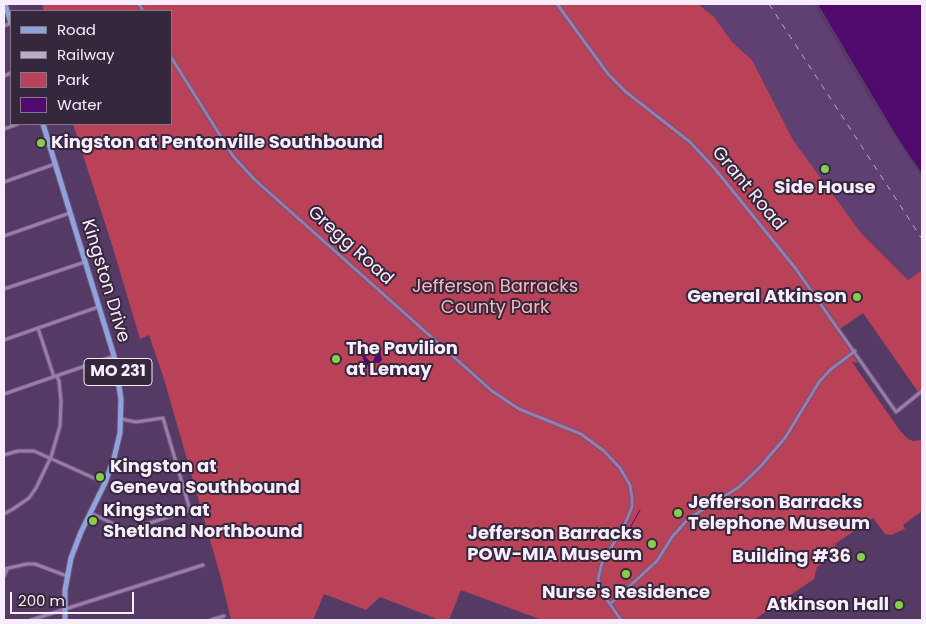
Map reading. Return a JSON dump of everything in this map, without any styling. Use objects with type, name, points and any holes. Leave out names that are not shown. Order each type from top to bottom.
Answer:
[{"type":"main road","points":[[5,4],[10,20]]},
{"type":"main road","name":"Kingston Drive","points":[[42,125],[114,356],[121,390],[121,419],[117,449],[104,484],[74,550],[67,576],[65,620]]},
{"type":"street","name":"Grant Road","points":[[558,4],[608,74],[626,92],[690,142],[715,169],[782,251],[855,351],[896,412],[922,391]]},
{"type":"street","name":"Gregg Road","points":[[172,59],[233,156],[254,179],[492,391],[519,409],[581,434],[604,451],[620,468],[630,485],[632,504],[628,519],[598,574],[600,588],[621,620]]},
{"type":"street","points":[[4,182],[55,164]]},
{"type":"street","points":[[4,236],[70,213]]},
{"type":"street","points":[[4,289],[85,262]]},
{"type":"street","points":[[4,340],[99,307]]},
{"type":"street","points":[[4,514],[29,498],[36,488],[51,457],[60,426],[62,401],[59,381],[38,328]]},
{"type":"street","points":[[610,604],[656,561],[672,537],[688,519],[732,492],[760,467],[785,438],[819,382],[830,370],[855,351]]},
{"type":"street","points":[[4,394],[114,356]]},
{"type":"street","points":[[90,513],[117,526],[131,529],[190,510],[163,418],[136,422],[121,419]]},
{"type":"street","points":[[4,455],[26,450],[34,451],[51,457],[104,484]]},
{"type":"street","points":[[4,576],[6,569],[26,564],[35,564],[67,576]]},
{"type":"street","points":[[31,620],[203,565]]},
{"type":"street","points":[[211,620],[224,616]]},
{"type":"shaded area","points":[[698,4],[817,4],[922,176],[922,270],[908,280],[861,233],[793,140],[752,60],[732,42],[714,17]]},
{"type":"green space","name":"Jefferson Barracks County Park","points":[[42,4],[698,4],[714,17],[732,42],[752,60],[793,140],[861,233],[908,280],[922,270],[921,396],[863,313],[837,331],[858,363],[852,362],[901,432],[913,441],[922,440],[922,511],[903,525],[905,529],[891,535],[885,534],[873,518],[835,544],[838,549],[828,555],[830,559],[817,567],[814,579],[754,620],[542,620],[461,590],[449,620],[440,620],[380,597],[366,610],[324,594],[313,620],[231,620],[221,578],[164,379],[149,335],[140,339],[73,125],[172,125],[172,10],[44,10]]},
{"type":"water","points":[[817,4],[922,4],[922,176],[865,86]]},
{"type":"water","points":[[360,343],[365,346],[377,346],[382,360],[379,363],[375,363],[373,361],[374,353],[365,351],[366,357],[371,363],[369,366],[365,365],[363,358],[356,349]]},
{"type":"pier","points":[[814,4],[818,4],[899,140],[922,173],[922,178],[863,87]]},
{"type":"waterway","points":[[625,537],[640,510]]},
{"type":"railway","points":[[769,4],[922,239]]},
{"type":"place","name":"Kingston at Pentonville Southbound","points":[[41,143]]},
{"type":"place","name":"Side House","points":[[825,169]]},
{"type":"place","name":"General Atkinson","points":[[857,297]]},
{"type":"place","name":"The Pavilion at Lemay","points":[[336,359]]},
{"type":"place","name":"Kingston at Geneva Southbound","points":[[100,477]]},
{"type":"place","name":"Jefferson Barracks Telephone Museum","points":[[678,513]]},
{"type":"place","name":"Kingston at Shetland Northbound","points":[[93,521]]},
{"type":"place","name":"Jefferson Barracks POW-MIA Museum","points":[[652,544]]},
{"type":"place","name":"Building #36","points":[[861,557]]},
{"type":"place","name":"Nurse's Residence","points":[[626,574]]},
{"type":"place","name":"Atkinson Hall","points":[[899,605]]}]
